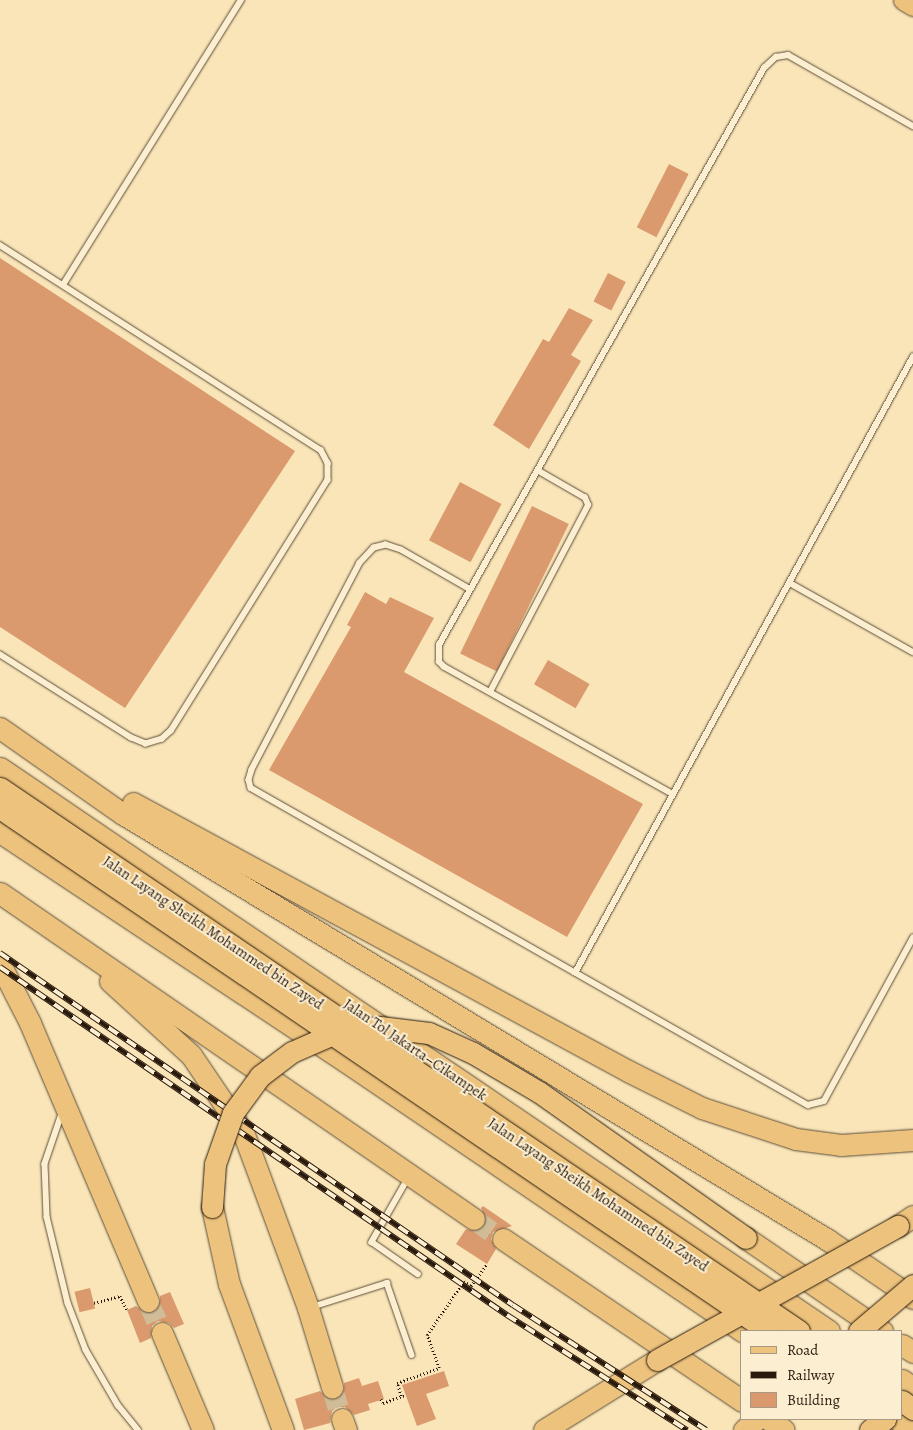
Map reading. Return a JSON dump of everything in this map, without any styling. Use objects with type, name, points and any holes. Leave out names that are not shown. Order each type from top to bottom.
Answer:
[{"type":"highway","points":[[0,723],[152,814],[702,1108],[796,1139],[841,1145],[913,1140]]},
{"type":"highway","points":[[0,728],[123,814],[828,1240],[913,1298]]},
{"type":"highway","name":"Jalan Tol Jakarta–Cikampek","points":[[0,768],[828,1330]]},
{"type":"highway","name":"Jalan Layang Sheikh Mohammed bin Zayed","points":[[0,788],[798,1330]]},
{"type":"highway","name":"Jalan Layang Sheikh Mohammed bin Zayed","points":[[0,808],[767,1330]]},
{"type":"highway","points":[[0,832],[345,1060],[742,1330]]},
{"type":"highway","points":[[0,893],[474,1218]]},
{"type":"highway","points":[[49,926],[191,1055],[243,1132],[308,1308],[332,1387]]},
{"type":"highway","points":[[0,964],[30,1023],[148,1301]]},
{"type":"highway","points":[[283,1430],[228,1284],[212,1207],[215,1164],[233,1113],[260,1076],[292,1052],[333,1034],[380,1027],[430,1033],[473,1053],[539,1092],[881,1330]]},
{"type":"highway","points":[[544,1430],[657,1360],[906,1221]]},
{"type":"highway","points":[[503,1239],[740,1400]]},
{"type":"highway","points":[[860,1330],[913,1285]]},
{"type":"highway","points":[[162,1333],[203,1430]]},
{"type":"highway","points":[[903,1405],[913,1397]]},
{"type":"highway","points":[[744,1430],[756,1420]]},
{"type":"highway","points":[[769,1420],[784,1430]]},
{"type":"highway","points":[[872,1420],[887,1430]]},
{"type":"highway","points":[[870,1430],[884,1420]]},
{"type":"highway","points":[[898,1420],[913,1430]]},
{"type":"lane","points":[[62,286],[241,0]]},
{"type":"lane","points":[[672,794],[444,667],[439,662],[439,645],[764,68],[776,56],[788,55],[913,126]]},
{"type":"lane","points":[[0,245],[321,450],[328,463],[328,480],[171,731],[162,739],[146,744],[132,738],[0,655]]},
{"type":"lane","points":[[574,973],[913,357]]},
{"type":"lane","points":[[490,692],[588,505],[585,498],[538,471]]},
{"type":"lane","points":[[469,589],[401,550],[386,545],[374,548],[360,562],[249,780],[259,795],[800,1103],[816,1105],[824,1102],[913,938]]},
{"type":"lane","points":[[790,583],[913,652]]},
{"type":"lane","points":[[65,1106],[45,1164],[47,1217],[68,1303],[86,1350],[113,1398],[138,1430]]},
{"type":"lane","points":[[410,1175],[372,1242],[418,1274]]},
{"type":"lane","points":[[308,1308],[387,1283],[412,1354]]},
{"type":"path","points":[[401,1396],[397,1383],[439,1368],[427,1335],[464,1281],[471,1286],[486,1264]]},
{"type":"path","points":[[94,1302],[120,1296],[126,1310]]},
{"type":"path","points":[[381,1399],[382,1403],[406,1395]]},
{"type":"building","points":[[669,164],[689,174],[656,237],[637,227]]},
{"type":"building","points":[[0,258],[295,451],[125,708],[0,627]]},
{"type":"building","points":[[608,273],[626,282],[611,311],[593,302]]},
{"type":"building","points":[[569,308],[593,320],[571,355],[581,361],[529,449],[493,425],[543,339],[549,342]]},
{"type":"building","points":[[460,482],[501,504],[471,562],[429,540]]},
{"type":"building","points":[[532,506],[569,524],[497,671],[460,653]]},
{"type":"building","points":[[365,592],[386,604],[390,597],[434,618],[404,672],[643,804],[567,937],[269,770],[351,627],[347,625]]},
{"type":"building","points":[[548,660],[590,684],[576,708],[534,684]]},
{"type":"building","points":[[483,1206],[512,1226],[493,1232],[491,1239],[496,1249],[487,1264],[456,1244],[466,1229],[474,1231],[484,1226],[486,1220],[481,1208]]},
{"type":"building","points":[[90,1288],[95,1308],[80,1312],[74,1292]]},
{"type":"building","points":[[170,1292],[184,1324],[174,1328],[169,1323],[158,1321],[152,1326],[151,1338],[140,1343],[127,1310],[136,1306],[146,1313],[153,1312],[160,1303],[160,1296]]},
{"type":"building","points":[[444,1371],[449,1386],[426,1394],[436,1419],[417,1426],[402,1385]]},
{"type":"building","points":[[359,1378],[362,1386],[378,1381],[384,1399],[368,1404],[370,1410],[354,1415],[345,1407],[337,1407],[332,1411],[330,1423],[304,1430],[295,1399],[320,1391],[329,1399],[336,1399],[344,1390],[344,1383]]},
{"type":"tunnel","points":[[474,1219],[503,1239]]},
{"type":"tunnel","points":[[148,1301],[162,1333]]},
{"type":"tunnel","points":[[332,1387],[342,1419]]},
{"type":"railway","points":[[0,953],[513,1305],[706,1430]]},
{"type":"railway","points":[[0,967],[507,1315],[687,1430]]}]
